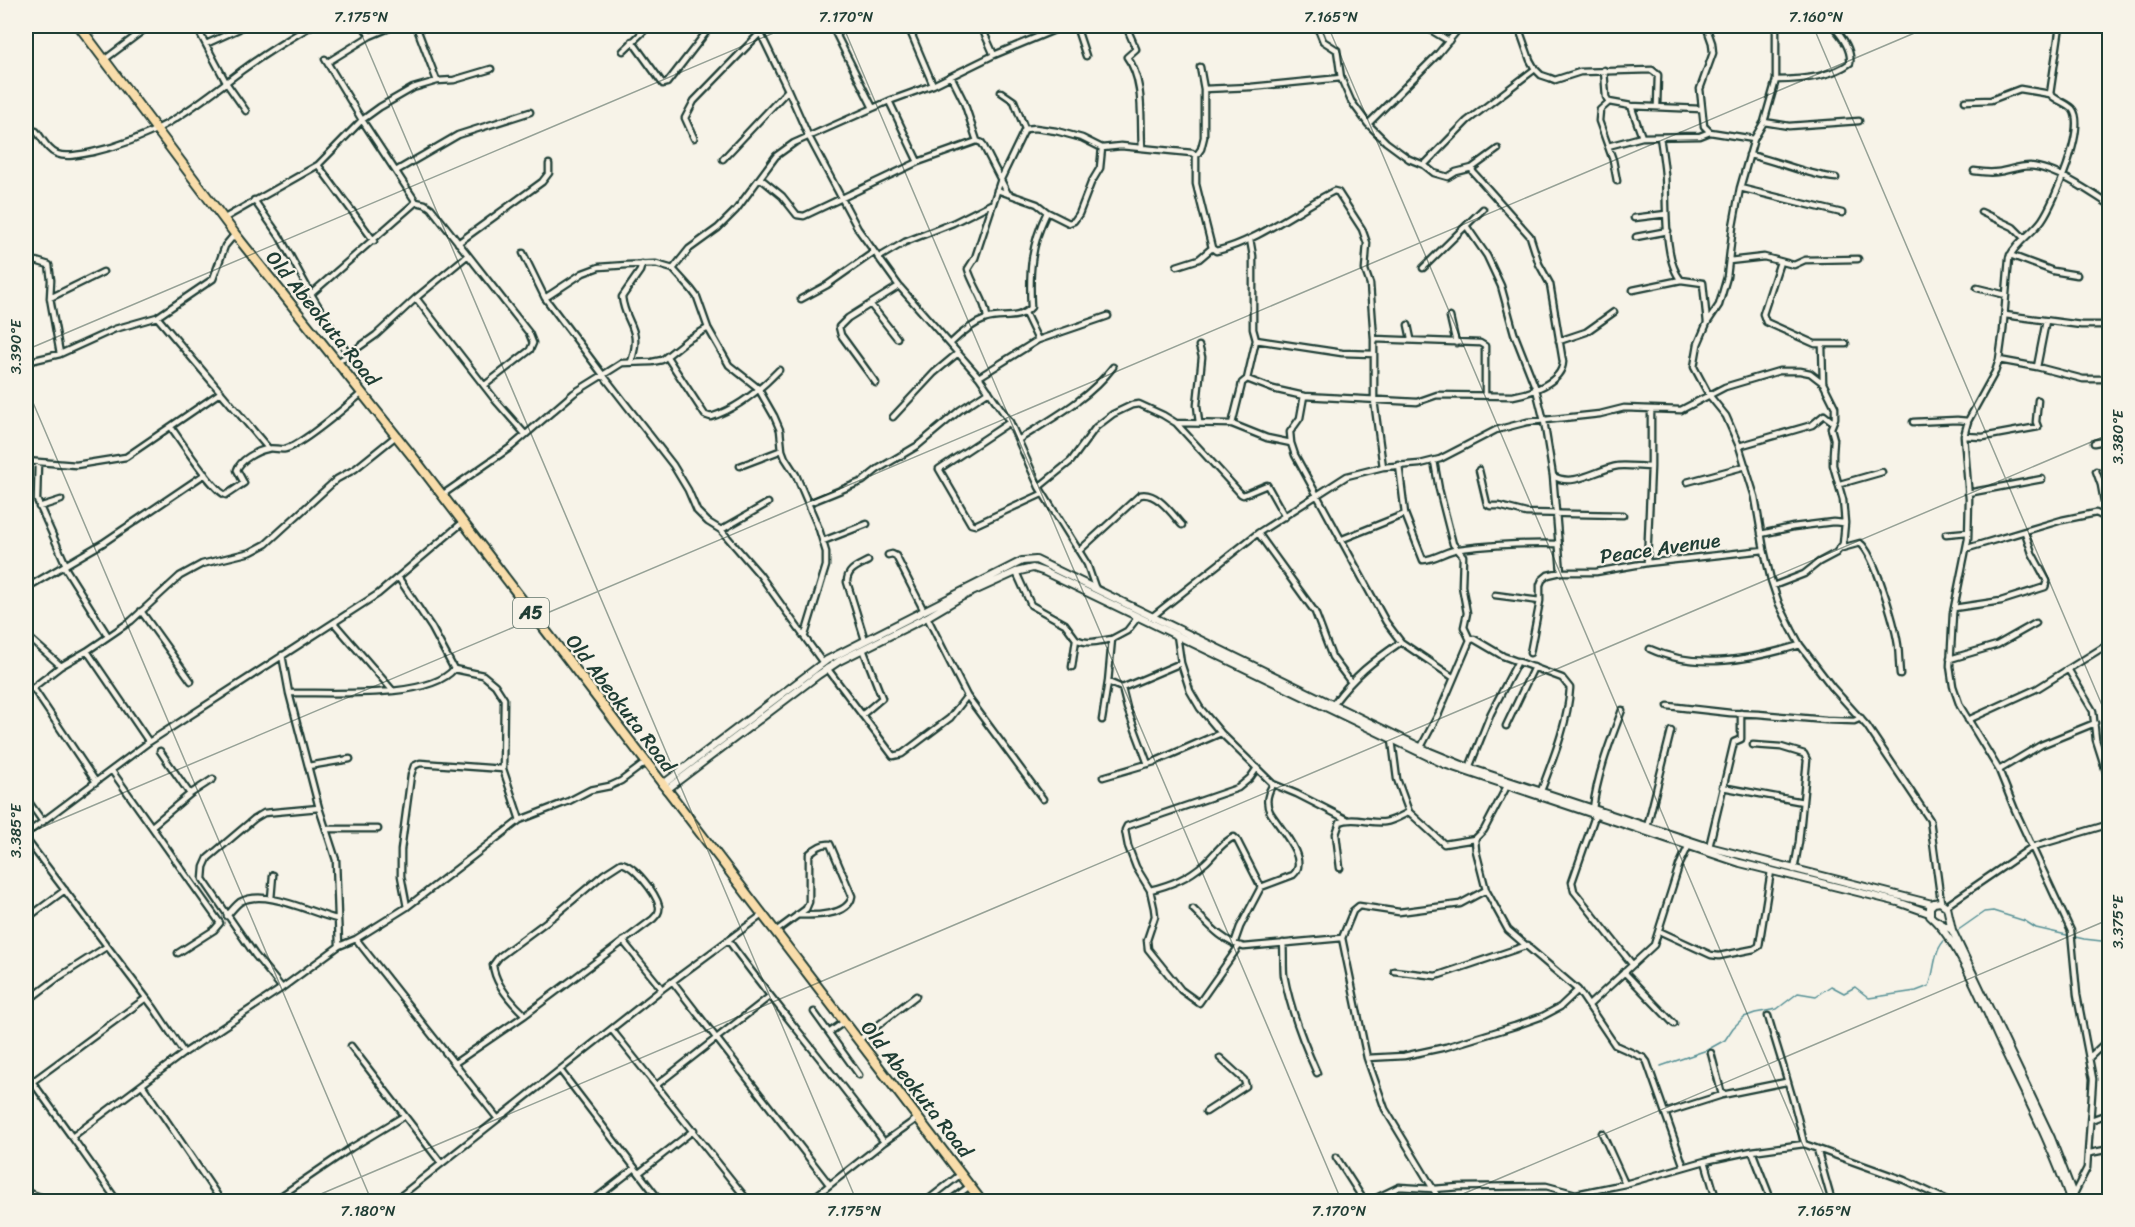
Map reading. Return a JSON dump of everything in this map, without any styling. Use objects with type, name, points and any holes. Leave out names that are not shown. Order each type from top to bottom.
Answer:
[{"type":"highway","name":"Old Abeokuta Road","points":[[79,26],[223,219],[442,495],[982,1202]]},
{"type":"street","points":[[104,60],[149,26]]},
{"type":"street","points":[[196,26],[227,84],[246,111]]},
{"type":"street","points":[[26,130],[36,131],[50,150],[59,155],[82,154],[112,148],[157,130],[184,115],[240,72],[310,26]]},
{"type":"street","points":[[363,26],[370,36]]},
{"type":"street","points":[[394,26],[370,36],[327,60],[416,202],[431,208],[529,333],[533,343],[530,350],[485,385]]},
{"type":"street","points":[[416,26],[438,81]]},
{"type":"street","points":[[637,26],[643,30]]},
{"type":"street","points":[[622,51],[649,26]]},
{"type":"street","points":[[632,41],[663,84],[667,83],[711,26]]},
{"type":"street","points":[[757,26],[789,90],[808,135],[842,200],[874,252],[899,286],[979,376],[1010,422],[1042,494],[1087,564],[1095,588]]},
{"type":"street","points":[[832,26],[873,108]]},
{"type":"street","points":[[908,26],[933,84]]},
{"type":"street","points":[[981,26],[994,55]]},
{"type":"street","points":[[673,269],[688,249],[724,222],[776,156],[794,143],[1064,26]]},
{"type":"street","points":[[1076,26],[1086,56]]},
{"type":"street","points":[[1126,26],[1136,50],[1128,57],[1134,66],[1141,103],[1142,147]]},
{"type":"street","points":[[1317,26],[1323,41],[1337,50],[1341,78],[1351,101],[1368,124],[1408,159],[1424,165],[1434,173],[1448,177],[1456,172],[1472,168],[1498,150]]},
{"type":"street","points":[[1424,26],[1449,41]]},
{"type":"street","points":[[1368,124],[1397,97],[1461,26]]},
{"type":"street","points":[[1518,26],[1530,60],[1541,75],[1555,80],[1580,72],[1652,70],[1658,75],[1657,106]]},
{"type":"street","points":[[1706,26],[1713,53],[1700,89],[1701,109],[1708,130]]},
{"type":"street","points":[[1776,26],[1776,80],[1764,122],[1754,139],[1740,188],[1727,277],[1719,305],[1707,323],[1698,344],[1694,367],[1709,395],[1726,416],[1739,446],[1755,497],[1773,586],[1779,604],[1800,645],[1832,687],[1861,718],[1930,820],[1943,904],[1951,934],[2048,1144],[2071,1202]]},
{"type":"street","points":[[1776,80],[1797,80],[1842,68],[1850,63],[1851,57],[1833,26]]},
{"type":"street","points":[[2050,94],[2061,26]]},
{"type":"street","points":[[206,44],[239,29]]},
{"type":"street","points":[[694,138],[685,118],[694,101],[760,33]]},
{"type":"street","points":[[1200,67],[1204,89],[1204,136],[1201,149],[1196,156],[1196,184],[1212,248],[1216,251],[1250,239],[1334,191],[1338,192],[1362,229],[1367,243],[1365,270],[1370,284],[1374,339],[1374,400],[1383,467]]},
{"type":"street","points":[[223,219],[318,165],[363,120],[412,88],[438,81],[454,80],[491,69]]},
{"type":"street","points":[[1424,165],[1467,121],[1535,69]]},
{"type":"street","points":[[1604,70],[1606,102],[1600,110],[1599,121],[1617,181]]},
{"type":"street","points":[[951,76],[964,102],[977,141]]},
{"type":"street","points":[[1204,89],[1341,78]]},
{"type":"street","points":[[1965,101],[1991,99],[2020,89],[2050,94],[2071,108],[2074,113],[2076,136],[2055,197],[2042,220],[2010,255],[1999,360],[1968,422],[1964,436],[1968,493],[1968,548],[1964,557],[1954,608],[1950,658],[1953,686],[1960,706],[1999,770],[2071,931],[2077,995],[2093,1079],[2090,1153],[2087,1168],[2074,1194]]},
{"type":"street","points":[[723,159],[789,90]]},
{"type":"street","points":[[987,318],[986,309],[968,269],[975,258],[1001,179],[1025,129],[1014,101],[1002,92]]},
{"type":"street","points":[[889,101],[918,162]]},
{"type":"street","points":[[1606,102],[1631,106],[1701,109]]},
{"type":"street","points":[[1631,106],[1642,137]]},
{"type":"street","points":[[396,171],[458,135],[530,112]]},
{"type":"street","points":[[1764,122],[1789,126],[1859,121]]},
{"type":"street","points":[[1025,129],[1056,131],[1082,138],[1102,148],[1142,147],[1192,153],[1196,156]]},
{"type":"street","points":[[1608,146],[1642,137],[1704,136],[1708,130]]},
{"type":"street","points":[[1708,130],[1754,139]]},
{"type":"street","points":[[1660,137],[1668,231],[1674,270],[1682,280]]},
{"type":"street","points":[[760,178],[782,196],[800,217],[842,200],[918,162],[977,141],[982,143],[1008,194]]},
{"type":"street","points":[[997,190],[1037,204],[1069,223],[1074,221],[1100,168],[1102,148]]},
{"type":"street","points":[[1749,155],[1771,159],[1821,176],[1836,178]]},
{"type":"street","points":[[458,243],[542,182],[549,173],[549,164]]},
{"type":"street","points":[[318,165],[374,241]]},
{"type":"street","points":[[1974,171],[1995,173],[2031,166],[2061,176],[2109,205]]},
{"type":"street","points":[[1247,379],[1273,389],[1304,396],[1417,402],[1437,395],[1513,396],[1536,389],[1559,375],[1563,369],[1563,362],[1550,284],[1539,264],[1530,236],[1476,177],[1472,168]]},
{"type":"street","points":[[1740,188],[1842,213]]},
{"type":"street","points":[[254,200],[280,237],[310,294],[348,354]]},
{"type":"street","points":[[310,294],[374,241],[416,202]]},
{"type":"street","points":[[878,258],[905,242],[953,223],[992,204]]},
{"type":"street","points":[[1423,268],[1483,209]]},
{"type":"street","points":[[950,344],[962,333],[987,318],[1016,316],[1025,313],[1031,307],[1029,272],[1038,229],[1047,212]]},
{"type":"street","points":[[1981,212],[2013,227],[2024,238]]},
{"type":"street","points":[[1634,218],[1666,214]]},
{"type":"street","points":[[1467,227],[1487,256],[1501,286],[1514,333],[1536,389],[1553,476],[1561,572],[1548,575],[1540,585],[1540,601],[1530,653]]},
{"type":"street","points":[[1636,237],[1668,231]]},
{"type":"street","points":[[26,362],[60,354],[115,329],[157,317],[213,279],[225,246],[235,234]]},
{"type":"street","points":[[1232,424],[1242,383],[1247,379],[1256,340],[1253,329],[1253,256],[1250,239]]},
{"type":"street","points":[[1177,266],[1199,259],[1212,248]]},
{"type":"street","points":[[801,299],[827,285],[874,252]]},
{"type":"street","points":[[523,253],[545,298],[673,465],[688,490],[697,512],[721,530],[766,583],[893,756],[898,756],[950,718],[967,696]]},
{"type":"street","points":[[338,363],[376,335],[468,255]]},
{"type":"street","points":[[2010,255],[2052,271],[2077,275]]},
{"type":"street","points":[[1729,261],[1764,257],[1794,265],[1805,261],[1858,259]]},
{"type":"street","points":[[26,258],[48,264],[51,280],[50,298],[60,354]]},
{"type":"street","points":[[1780,262],[1763,314],[1766,322],[1815,344],[1846,344]]},
{"type":"street","points":[[631,362],[636,347],[636,337],[622,297],[642,264]]},
{"type":"street","points":[[545,298],[583,273],[599,267],[642,264],[656,264],[673,269],[697,297],[708,328],[729,365],[758,388],[780,430],[782,450],[809,503],[823,541],[826,566],[805,635]]},
{"type":"street","points":[[50,298],[103,272]]},
{"type":"street","points":[[1633,290],[1682,280],[1703,283],[1707,323]]},
{"type":"street","points":[[876,383],[841,335],[839,327],[848,318],[899,286]]},
{"type":"street","points":[[1977,288],[2006,295]]},
{"type":"street","points":[[416,298],[525,434]]},
{"type":"street","points":[[871,305],[897,338]]},
{"type":"street","points":[[1559,341],[1586,332],[1614,312]]},
{"type":"street","points":[[1025,313],[1038,340]]},
{"type":"street","points":[[2005,315],[2081,325],[2109,325]]},
{"type":"street","points":[[979,376],[1038,340],[1108,316]]},
{"type":"street","points":[[157,317],[268,448]]},
{"type":"street","points":[[1450,317],[1456,343]]},
{"type":"street","points":[[2037,367],[2046,321]]},
{"type":"street","points":[[1408,325],[1411,339]]},
{"type":"street","points":[[442,495],[511,447],[574,393],[616,365],[652,362],[667,357],[687,340],[708,328]]},
{"type":"street","points":[[1374,339],[1480,343],[1485,346],[1485,394]]},
{"type":"street","points":[[1256,340],[1342,353],[1374,354]]},
{"type":"street","points":[[1822,345],[1823,383]]},
{"type":"street","points":[[1199,346],[1202,357],[1197,405],[1199,423]]},
{"type":"street","points":[[893,417],[934,373],[958,353]]},
{"type":"street","points":[[667,357],[707,416],[714,416],[734,406],[779,370]]},
{"type":"street","points":[[1999,360],[2082,379],[2109,379]]},
{"type":"street","points":[[1018,440],[1084,397],[1106,377],[1113,367]]},
{"type":"street","points":[[1154,616],[1258,533],[1347,476],[1383,467],[1434,461],[1496,430],[1527,422],[1624,408],[1681,410],[1725,387],[1779,371],[1810,373],[1823,383],[1834,402],[1833,465],[1840,484],[1845,523],[1842,548]]},
{"type":"street","points":[[809,503],[863,482],[878,469],[917,446],[960,410],[989,391]]},
{"type":"street","points":[[26,461],[76,465],[126,457],[221,392]]},
{"type":"street","points":[[171,427],[205,474],[222,494],[226,495],[244,483],[237,470],[238,465],[268,448],[287,449],[362,393]]},
{"type":"street","points":[[1304,396],[1300,418],[1290,432],[1291,443],[1300,465],[1318,494],[1340,540],[1386,622],[1401,642],[1454,678]]},
{"type":"street","points":[[1964,436],[1983,436],[2038,427],[2036,422],[2038,400]]},
{"type":"street","points":[[1039,487],[1071,461],[1096,427],[1113,414],[1138,404],[1176,423],[1241,494],[1267,486],[1285,517]]},
{"type":"street","points":[[1647,563],[1652,467],[1651,410]]},
{"type":"street","points":[[1739,446],[1812,425],[1824,415],[1833,422]]},
{"type":"street","points":[[1914,422],[1957,420],[1968,422]]},
{"type":"street","points":[[1010,422],[939,469],[968,522],[975,525],[1042,494]]},
{"type":"street","points":[[1176,423],[1232,424],[1267,438],[1291,443]]},
{"type":"street","points":[[26,693],[141,611],[180,576],[212,561],[260,548],[312,504],[337,479],[355,469],[396,436]]},
{"type":"street","points":[[2094,442],[2109,440]]},
{"type":"street","points":[[740,466],[782,450]]},
{"type":"street","points":[[1421,747],[1439,713],[1470,640],[1464,627],[1467,614],[1462,586],[1462,556],[1456,549],[1438,489],[1434,461]]},
{"type":"street","points":[[38,462],[37,500],[39,507],[65,566],[108,636]]},
{"type":"street","points":[[1399,465],[1405,514],[1423,560],[1456,549],[1507,543],[1558,544]]},
{"type":"street","points":[[1553,476],[1567,480],[1619,466],[1652,467]]},
{"type":"street","points":[[1687,482],[1746,466]]},
{"type":"street","points":[[1479,470],[1488,506],[1499,506],[1526,513],[1623,515]]},
{"type":"street","points":[[2096,471],[2108,519]]},
{"type":"street","points":[[1840,484],[1882,472]]},
{"type":"street","points":[[26,588],[104,543],[205,474]]},
{"type":"street","points":[[1968,493],[2042,479]]},
{"type":"street","points":[[1079,551],[1140,495],[1146,493],[1154,496],[1182,525]]},
{"type":"street","points":[[39,507],[61,500]]},
{"type":"street","points":[[721,530],[768,503]]},
{"type":"street","points":[[1968,548],[2062,520],[2096,513],[2108,519]]},
{"type":"street","points":[[1340,540],[1405,514]]},
{"type":"street","points":[[1761,534],[1794,527],[1833,522],[1845,523]]},
{"type":"street","points":[[26,834],[149,742],[378,594],[462,523]]},
{"type":"street","points":[[823,541],[867,524]]},
{"type":"street","points":[[1946,534],[1968,532]]},
{"type":"street","points":[[1954,608],[2001,601],[2044,587],[2047,581],[2045,575],[2032,553],[2025,532]]},
{"type":"street","points":[[1258,533],[1315,612],[1332,657],[1350,681]]},
{"type":"street","points":[[1773,586],[1804,574],[1842,548],[1860,543],[1866,549],[1883,588],[1898,642],[1900,674]]},
{"type":"street","name":"Peace Avenue","points":[[1561,572],[1596,572],[1647,563],[1764,550]]},
{"type":"street","points":[[888,555],[896,556],[967,696],[1043,799]]},
{"type":"street","points":[[865,640],[847,576],[850,571],[868,561]]},
{"type":"street","points":[[825,666],[863,649],[1022,561],[1044,562],[1421,747],[1469,768],[1540,791],[1688,847],[1771,871],[1898,902],[1929,913],[1951,934],[2051,1138],[2076,1202]]},
{"type":"street","points":[[664,787],[825,666],[865,640],[1025,568],[1038,569],[1444,764],[1507,786],[1708,847],[1932,904],[1943,904],[2032,847],[2109,824]]},
{"type":"street","points":[[1016,572],[1031,604],[1065,624],[1076,639],[1082,642],[1112,639],[1127,631],[1138,617]]},
{"type":"street","points":[[398,577],[432,628],[454,669]]},
{"type":"street","points":[[1495,595],[1540,601]]},
{"type":"street","points":[[141,611],[191,681]]},
{"type":"street","points":[[334,623],[393,691]]},
{"type":"street","points":[[1950,658],[1997,645],[2036,624]]},
{"type":"street","points":[[26,635],[61,666]]},
{"type":"street","points":[[1177,635],[1180,663],[1195,700],[1221,733],[1272,784],[1346,819],[1387,822],[1409,812]]},
{"type":"street","points":[[1072,667],[1076,639]]},
{"type":"street","points":[[1102,720],[1112,639]]},
{"type":"street","points":[[1470,640],[1482,642],[1503,656],[1562,678],[1570,688],[1555,750],[1540,791]]},
{"type":"street","points":[[1334,704],[1350,681],[1370,663],[1401,642]]},
{"type":"street","points":[[1968,720],[2038,688],[2109,643]]},
{"type":"street","points":[[1650,649],[1677,657],[1724,661],[1800,645]]},
{"type":"street","points":[[862,716],[882,698],[863,649]]},
{"type":"street","points":[[87,651],[149,742]]},
{"type":"street","points":[[282,655],[289,693],[319,808],[336,860],[339,946]]},
{"type":"street","points":[[1469,768],[1491,713],[1518,661]]},
{"type":"street","points":[[1108,682],[1122,688],[1180,663]]},
{"type":"street","points":[[1506,726],[1534,667]]},
{"type":"street","points":[[289,693],[393,691],[418,688],[444,679],[454,669]]},
{"type":"street","points":[[454,669],[483,675],[504,699],[503,769],[520,820]]},
{"type":"street","points":[[2068,669],[2093,711],[2096,740],[2109,784]]},
{"type":"street","points":[[33,688],[96,782]]},
{"type":"street","points":[[1122,688],[1148,764]]},
{"type":"street","points":[[1668,706],[1826,720],[1854,721],[1861,718]]},
{"type":"street","points":[[1622,710],[1595,792],[1594,813],[1572,882],[1574,891],[1632,964]]},
{"type":"street","points":[[1708,847],[1734,742],[1741,739],[1741,713]]},
{"type":"street","points":[[1999,770],[2041,745],[2095,723]]},
{"type":"street","points":[[1647,827],[1671,731]]},
{"type":"street","points":[[1103,777],[1148,764],[1221,733]]},
{"type":"street","points":[[1392,740],[1397,779],[1409,812],[1444,844],[1475,839],[1484,830],[1507,786]]},
{"type":"street","points":[[1753,745],[1781,747],[1804,754],[1808,765],[1794,870]]},
{"type":"street","points":[[160,751],[190,794]]},
{"type":"street","points":[[308,766],[350,759]]},
{"type":"street","points":[[407,907],[401,876],[401,850],[414,766],[420,763],[503,769]]},
{"type":"street","points":[[72,1137],[143,1086],[184,1053],[282,988],[339,946],[356,939],[407,907],[520,820],[569,801],[590,790],[621,781],[645,763]]},
{"type":"street","points":[[1257,768],[1238,788],[1128,826],[1125,830],[1136,867],[1150,890],[1155,916],[1149,929],[1148,949],[1181,990],[1199,1003],[1237,945],[1240,927],[1261,887],[1297,872],[1299,863],[1283,828],[1268,806],[1269,790],[1272,784]]},
{"type":"street","points":[[112,771],[220,923],[214,930],[178,953]]},
{"type":"street","points":[[152,826],[190,794],[213,779]]},
{"type":"street","points":[[1722,787],[1803,802]]},
{"type":"street","points":[[26,798],[43,822]]},
{"type":"street","points":[[282,988],[202,879],[204,867],[208,858],[238,831],[264,813],[319,808]]},
{"type":"street","points":[[1340,868],[1336,834],[1340,822],[1346,819]]},
{"type":"street","points":[[327,829],[378,829]]},
{"type":"street","points":[[1150,890],[1175,884],[1204,864],[1234,837],[1261,887]]},
{"type":"street","points":[[26,839],[146,998],[184,1053]]},
{"type":"street","points":[[1475,839],[1486,890],[1508,930],[1578,990],[1615,1046],[1644,1058],[1647,1062],[1684,1167]]},
{"type":"street","points":[[775,932],[797,915],[806,909],[809,854],[813,850],[830,844],[852,900],[849,904],[823,916],[797,915]]},
{"type":"street","points":[[1589,1005],[1654,945],[1679,867],[1688,847]]},
{"type":"street","points":[[455,1063],[525,1015],[653,919],[659,910],[658,905],[649,887],[626,864],[621,863],[604,874],[493,965],[495,976],[507,996],[525,1015]]},
{"type":"street","points":[[1659,931],[1719,957],[1754,949],[1759,946],[1771,871]]},
{"type":"street","points":[[271,898],[273,875]]},
{"type":"street","points":[[26,919],[65,890]]},
{"type":"street","points":[[1441,1202],[1385,1109],[1367,1058],[1342,938],[1353,911],[1359,906],[1399,912],[1460,903],[1486,890]]},
{"type":"street","points":[[227,916],[235,906],[243,901],[271,898],[337,919]]},
{"type":"street","points":[[1929,913],[1932,904]]},
{"type":"street","points":[[1193,909],[1219,934],[1237,945],[1342,938]]},
{"type":"street","points":[[394,1201],[663,989],[762,915]]},
{"type":"street","points":[[356,939],[498,1119]]},
{"type":"street","points":[[728,940],[769,997],[841,1082],[885,1142]]},
{"type":"street","points":[[623,941],[663,989]]},
{"type":"street","points":[[1283,943],[1284,974],[1289,995],[1306,1048],[1317,1073]]},
{"type":"street","points":[[1394,971],[1436,976],[1528,945]]},
{"type":"street","points":[[26,1002],[59,977],[106,947]]},
{"type":"street","points":[[1624,972],[1674,1024]]},
{"type":"street","points":[[673,982],[830,1184]]},
{"type":"street","points":[[1367,1058],[1404,1056],[1446,1047],[1496,1032],[1543,1016],[1560,1007],[1578,990]]},
{"type":"street","points":[[859,1040],[916,996]]},
{"type":"street","points":[[658,1084],[769,997]]},
{"type":"street","points":[[32,1082],[146,998]]},
{"type":"street","points":[[814,1012],[859,1075]]},
{"type":"street","points":[[1768,1016],[1786,1082],[1797,1112],[1804,1144]]},
{"type":"street","points":[[830,1032],[844,1022]]},
{"type":"street","points":[[612,1030],[658,1084],[749,1202]]},
{"type":"street","points":[[2090,1057],[2109,1038]]},
{"type":"street","points":[[351,1046],[441,1164]]},
{"type":"street","points":[[1711,1053],[1722,1095]]},
{"type":"street","points":[[1206,1112],[1246,1086],[1244,1080],[1220,1058]]},
{"type":"street","points":[[560,1070],[661,1202]]},
{"type":"street","points":[[26,1072],[116,1199],[107,1202]]},
{"type":"street","points":[[1665,1113],[1722,1095],[1786,1082]]},
{"type":"street","points":[[143,1086],[222,1202]]},
{"type":"street","points":[[2091,1120],[2109,1113]]},
{"type":"street","points":[[272,1202],[351,1148],[405,1116]]},
{"type":"street","points":[[808,1202],[918,1118]]},
{"type":"street","points":[[591,1202],[694,1130]]},
{"type":"street","points":[[1602,1132],[1625,1184]]},
{"type":"street","points":[[1336,1157],[1366,1202],[1399,1187],[1432,1189],[1546,1186],[1576,1194],[1625,1184],[1705,1161],[1777,1146],[1804,1144],[1904,1180],[1951,1202]]},
{"type":"street","points":[[1817,1149],[1832,1202]]},
{"type":"street","points":[[2090,1153],[2109,1149]]},
{"type":"street","points":[[1752,1151],[1772,1202]]},
{"type":"street","points":[[1705,1161],[1717,1202]]},
{"type":"street","points":[[925,1202],[961,1174]]},
{"type":"street","points":[[948,1202],[970,1186]]},
{"type":"street","points":[[26,1192],[56,1202]]},
{"type":"street","points":[[1576,1194],[1578,1202]]},
{"type":"waterway","points":[[1954,933],[1984,912],[1993,911],[2025,921],[2036,928],[2084,939],[2110,942]]},
{"type":"waterway","points":[[1661,1066],[1707,1050],[1725,1040],[1744,1017],[1777,1009],[1798,993],[1816,996],[1831,986],[1844,993],[1855,987],[1869,998],[1916,991],[1929,986],[1936,955],[1946,939]]}]
